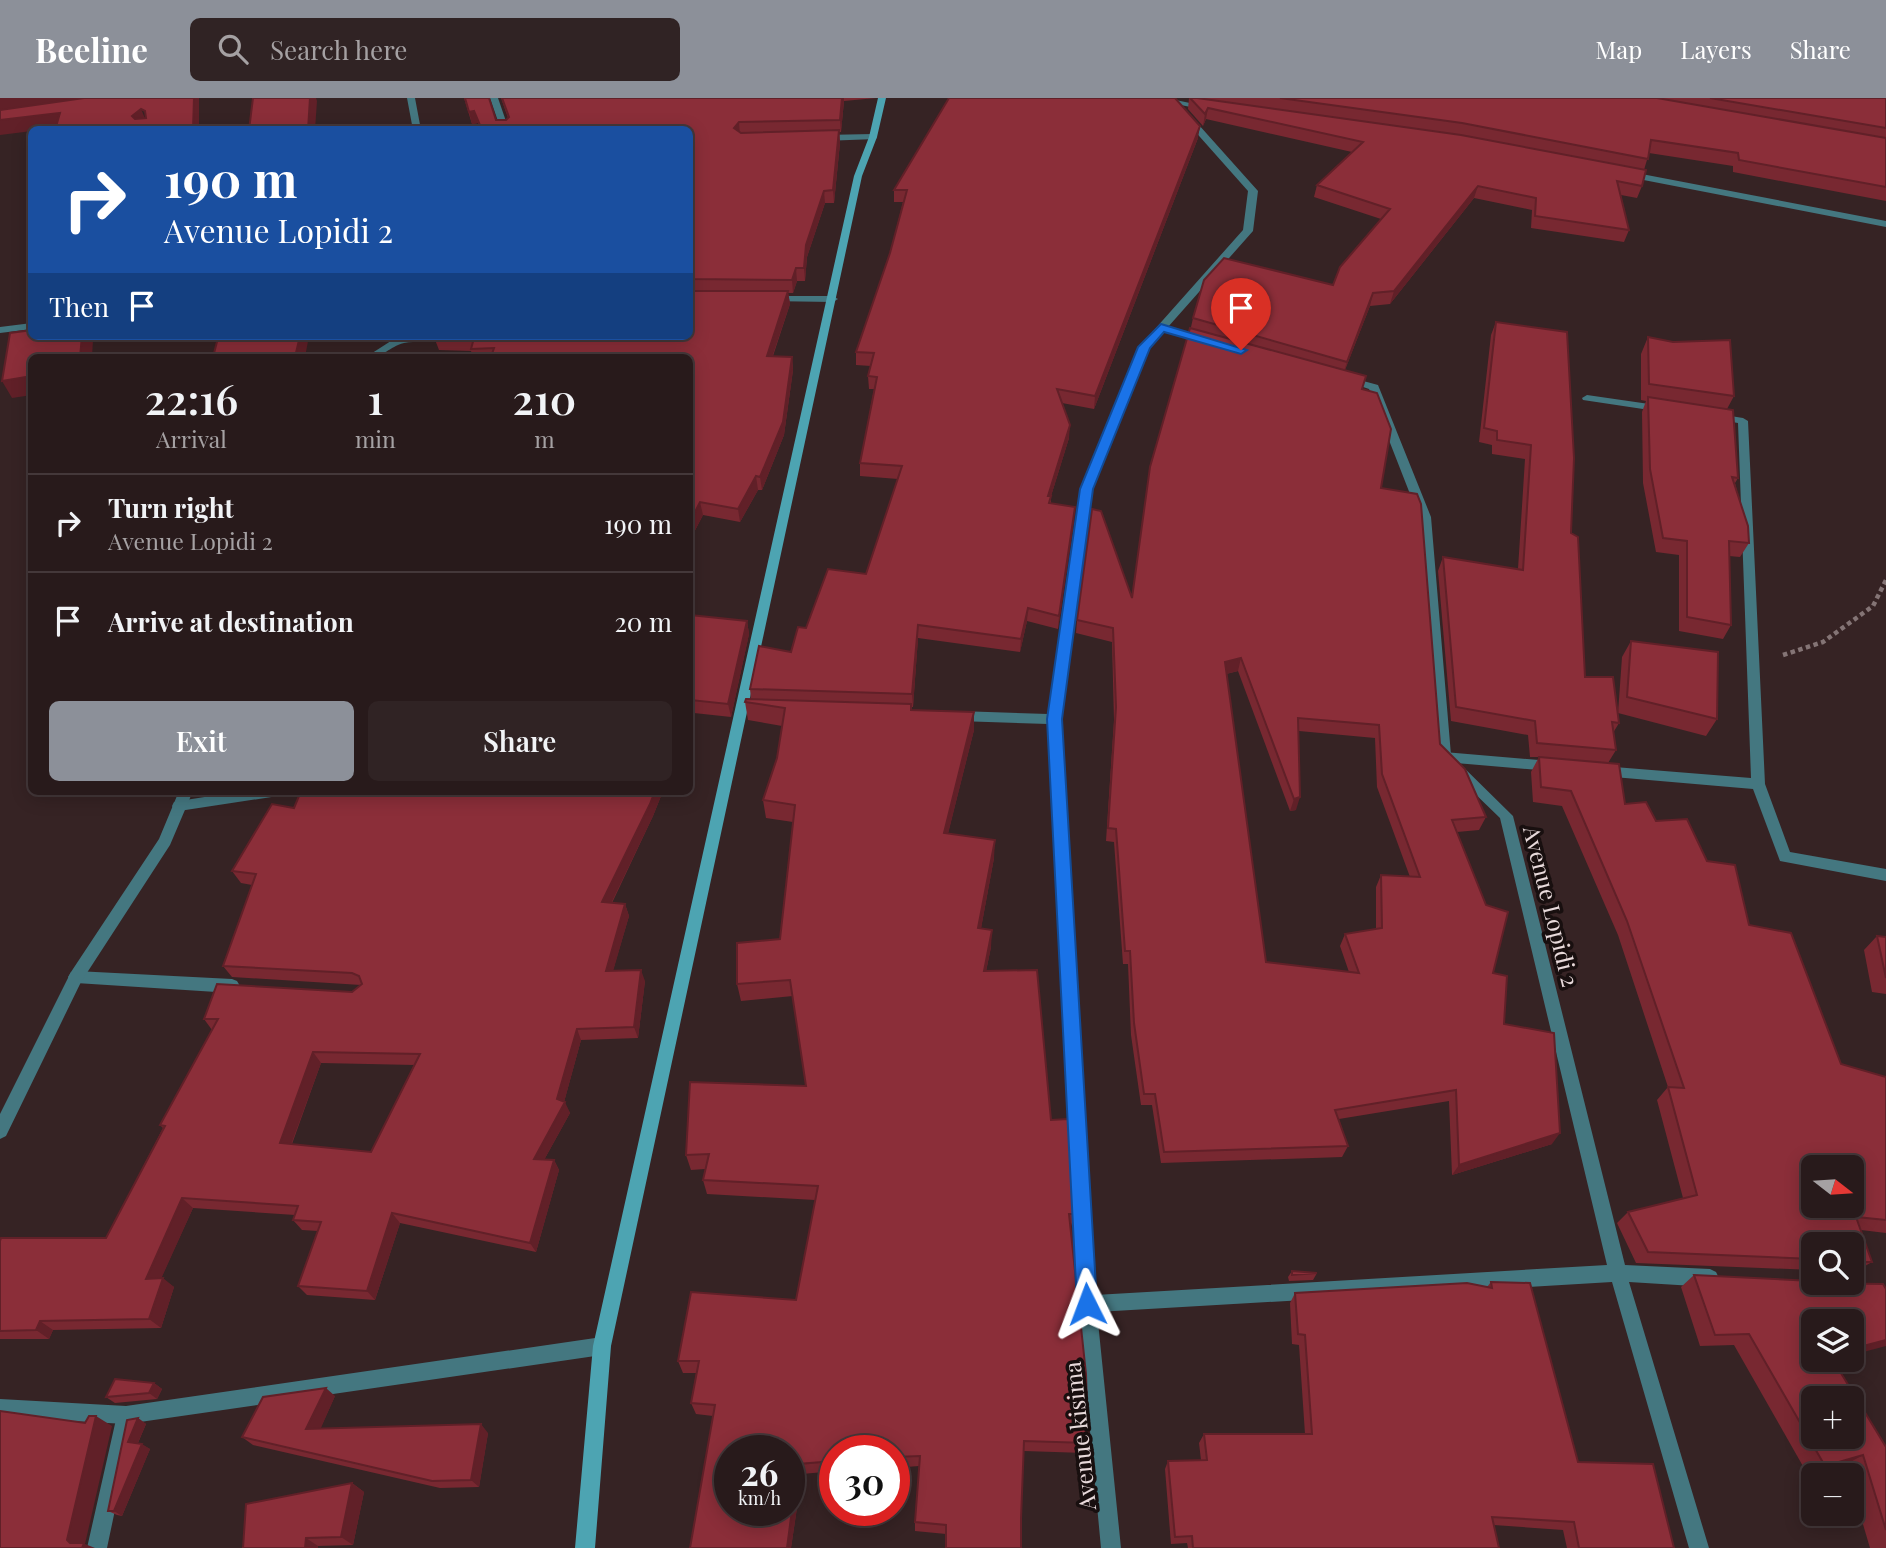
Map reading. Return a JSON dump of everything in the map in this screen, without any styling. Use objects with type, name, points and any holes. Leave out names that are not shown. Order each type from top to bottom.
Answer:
[{"type":"street","points":[[411,98],[416,126]]},
{"type":"street","points":[[494,98],[504,126]]},
{"type":"street","points":[[585,1548],[602,1346],[750,709],[858,176],[873,137],[882,98]]},
{"type":"street","points":[[1152,98],[1215,108]]},
{"type":"street","name":"Avenue kisima","points":[[1111,1548],[1087,1304],[1054,719],[1087,489],[1144,347],[1248,231],[1253,191],[1175,103]]},
{"type":"street","points":[[807,139],[873,137]]},
{"type":"street","points":[[1619,172],[1886,224]]},
{"type":"street","points":[[755,299],[833,299]]},
{"type":"street","points":[[0,330],[28,326]]},
{"type":"street","points":[[1161,328],[1215,343]]},
{"type":"street","points":[[376,354],[398,341],[405,340]]},
{"type":"street","points":[[1335,376],[1374,387],[1424,517],[1444,757],[1758,784]]},
{"type":"street","points":[[1587,398],[1678,412]]},
{"type":"street","points":[[1704,415],[1743,421],[1758,784],[1785,857],[1886,875]]},
{"type":"street","points":[[946,715],[1054,719]]},
{"type":"street","name":"Avenue Lopidi 2","points":[[1444,757],[1506,816],[1618,1273],[1699,1548]]},
{"type":"street","points":[[0,1131],[76,977],[164,841],[183,798],[224,795]]},
{"type":"street","points":[[76,977],[251,988]]},
{"type":"street","points":[[1087,1304],[1618,1273],[1729,1278]]},
{"type":"street","points":[[0,1408],[126,1415],[602,1346]]},
{"type":"street","points":[[97,1548],[126,1415]]},
{"type":"path","points":[[1752,688],[1776,657],[1823,642],[1873,606],[1886,580]]},
{"type":"building","points":[[84,98],[194,98],[193,126],[56,126],[60,113],[0,120],[0,110]],"holes":[[[141,109],[145,111],[146,118],[135,119],[132,116]]]},
{"type":"building","points":[[253,98],[310,98],[308,126],[250,126]]},
{"type":"building","points":[[465,98],[489,98],[496,120],[506,120],[509,117],[502,98],[842,98],[840,120],[739,122],[734,128],[741,133],[839,130],[833,190],[824,191],[806,245],[804,268],[796,268],[792,280],[693,279],[693,126],[480,126],[474,111],[469,112]]},
{"type":"building","points":[[949,98],[1175,98],[1200,126],[1095,396],[1057,389],[1070,425],[1048,496],[1051,496],[1049,503],[1075,507],[1059,616],[1028,608],[1021,639],[918,625],[912,694],[750,689],[759,646],[791,652],[798,627],[806,628],[828,569],[866,574],[902,466],[860,463],[877,377],[868,376],[874,353],[856,352],[890,253],[907,190],[894,190]]},
{"type":"building","points":[[1190,98],[1461,135],[1646,170],[1642,186],[1617,181],[1629,230],[1535,216],[1536,198],[1478,186],[1394,291],[1373,293],[1347,362],[1193,318],[1204,280],[1224,258],[1333,285],[1340,267],[1390,209],[1317,185],[1363,142],[1208,108],[1205,114]]},
{"type":"building","points":[[1280,98],[1657,98],[1886,138],[1886,187],[1739,160],[1738,153],[1651,140],[1648,159],[1462,123]]},
{"type":"building","points":[[1710,98],[1886,98],[1886,128]]},
{"type":"building","points":[[693,291],[788,291],[767,356],[792,357],[783,422],[760,477],[756,476],[738,509],[700,502],[693,516],[693,354],[492,354],[494,348],[471,349],[473,340],[693,340]]},
{"type":"building","points":[[1496,322],[1567,332],[1574,458],[1571,533],[1578,537],[1585,677],[1613,677],[1619,723],[1612,722],[1616,750],[1537,743],[1535,721],[1456,707],[1443,557],[1523,570],[1531,445],[1497,440],[1497,431],[1484,428]]},
{"type":"building","points":[[1190,328],[1366,376],[1362,389],[1377,393],[1391,429],[1381,488],[1417,494],[1421,504],[1440,744],[1465,769],[1486,817],[1452,820],[1486,905],[1508,912],[1493,973],[1507,976],[1504,1024],[1554,1033],[1560,1133],[1459,1165],[1456,1090],[1335,1110],[1348,1146],[1164,1152],[1155,1094],[1144,1094],[1134,1023],[1130,951],[1125,951],[1116,829],[1108,828],[1116,707],[1113,628],[1077,620],[1092,509],[1101,511],[1132,598],[1150,467]],"holes":[[[1241,658],[1294,799],[1300,797],[1298,718],[1379,725],[1382,774],[1420,877],[1381,875],[1382,928],[1345,934],[1359,973],[1266,962],[1225,662]]]},
{"type":"building","points":[[28,331],[28,340],[82,340],[80,354],[28,354],[28,377],[2,381],[10,333]]},
{"type":"building","points":[[1648,337],[1673,342],[1730,340],[1734,396],[1649,384]]},
{"type":"building","points":[[217,340],[299,340],[296,354],[214,354]]},
{"type":"building","points":[[1648,397],[1733,410],[1738,478],[1732,477],[1748,526],[1749,543],[1729,541],[1731,625],[1687,617],[1687,541],[1663,538],[1650,469]]},
{"type":"building","points":[[693,615],[747,621],[728,704],[693,700]]},
{"type":"building","points":[[1631,641],[1718,652],[1717,719],[1627,697]]},
{"type":"building","points":[[746,699],[911,704],[911,710],[974,712],[944,833],[995,840],[978,928],[992,930],[984,971],[1037,970],[1051,1120],[1068,1119],[1070,1131],[1074,1214],[1069,1214],[1086,1374],[1088,1443],[1024,1441],[1021,1548],[946,1548],[946,1525],[915,1522],[920,1456],[910,1456],[910,1435],[819,1435],[819,1462],[805,1463],[805,1435],[714,1435],[714,1526],[790,1526],[787,1548],[690,1548],[715,1405],[691,1403],[699,1361],[678,1361],[691,1292],[796,1300],[818,1186],[703,1180],[709,1154],[686,1155],[690,1082],[806,1086],[790,980],[737,984],[737,943],[780,939],[795,805],[763,800],[777,758],[785,708],[745,702]]},
{"type":"building","points":[[1539,757],[1619,764],[1625,804],[1646,802],[1656,821],[1687,819],[1707,861],[1735,865],[1749,925],[1791,933],[1841,1064],[1886,1077],[1886,1220],[1864,1218],[1864,1155],[1801,1155],[1801,1218],[1856,1218],[1861,1232],[1801,1232],[1801,1258],[1648,1252],[1628,1212],[1697,1195],[1668,1087],[1684,1088],[1627,921],[1571,791],[1541,787]]},
{"type":"building","points":[[299,795],[653,795],[602,902],[625,904],[606,971],[641,970],[634,1027],[577,1029],[557,1099],[565,1102],[534,1159],[554,1160],[530,1243],[392,1213],[367,1291],[298,1286],[321,1222],[293,1220],[298,1206],[182,1198],[146,1279],[163,1278],[149,1319],[40,1321],[36,1330],[0,1331],[1,1238],[106,1238],[165,1126],[160,1125],[218,1019],[204,1019],[217,984],[352,992],[362,984],[359,976],[352,973],[223,966],[256,874],[232,871],[272,804],[294,808]],"holes":[[[313,1052],[420,1054],[371,1152],[280,1143]]]},
{"type":"building","points":[[1877,936],[1886,937],[1886,978]]},
{"type":"building","points":[[1864,1240],[1872,1262],[1865,1262],[1865,1270]]},
{"type":"building","points":[[1292,1271],[1317,1273],[1292,1275]]},
{"type":"building","points":[[1694,1275],[1801,1280],[1801,1295],[1864,1295],[1864,1284],[1883,1284],[1886,1289],[1886,1340],[1864,1346],[1864,1309],[1801,1309],[1801,1372],[1840,1372],[1849,1386],[1801,1386],[1801,1424],[1749,1334],[1715,1335]]},
{"type":"building","points":[[1491,1282],[1530,1283],[1578,1462],[1653,1464],[1674,1548],[1579,1548],[1574,1522],[1492,1517],[1499,1548],[1193,1548],[1192,1536],[1175,1537],[1168,1461],[1207,1460],[1204,1434],[1312,1434],[1305,1335],[1298,1334],[1295,1293],[1467,1283],[1492,1288]]},
{"type":"building","points":[[115,1379],[154,1383],[149,1393],[106,1397]]},
{"type":"building","points":[[326,1388],[306,1429],[481,1424],[471,1480],[432,1481],[242,1437],[263,1397]]},
{"type":"building","points":[[0,1411],[85,1423],[89,1416],[96,1416],[67,1540],[70,1543],[84,1543],[82,1548],[0,1548]]},
{"type":"building","points":[[1864,1411],[1886,1447],[1886,1530],[1863,1455],[1835,1463],[1823,1463],[1815,1449],[1864,1449]]},
{"type":"building","points":[[138,1418],[128,1442],[142,1444],[114,1511],[108,1511],[127,1420]]},
{"type":"building","points":[[352,1483],[341,1537],[306,1538],[305,1548],[243,1548],[246,1504]]},
{"type":"route","points":[[1087,1304],[1054,719],[1087,489],[1144,347],[1161,328],[1241,350]]}]
